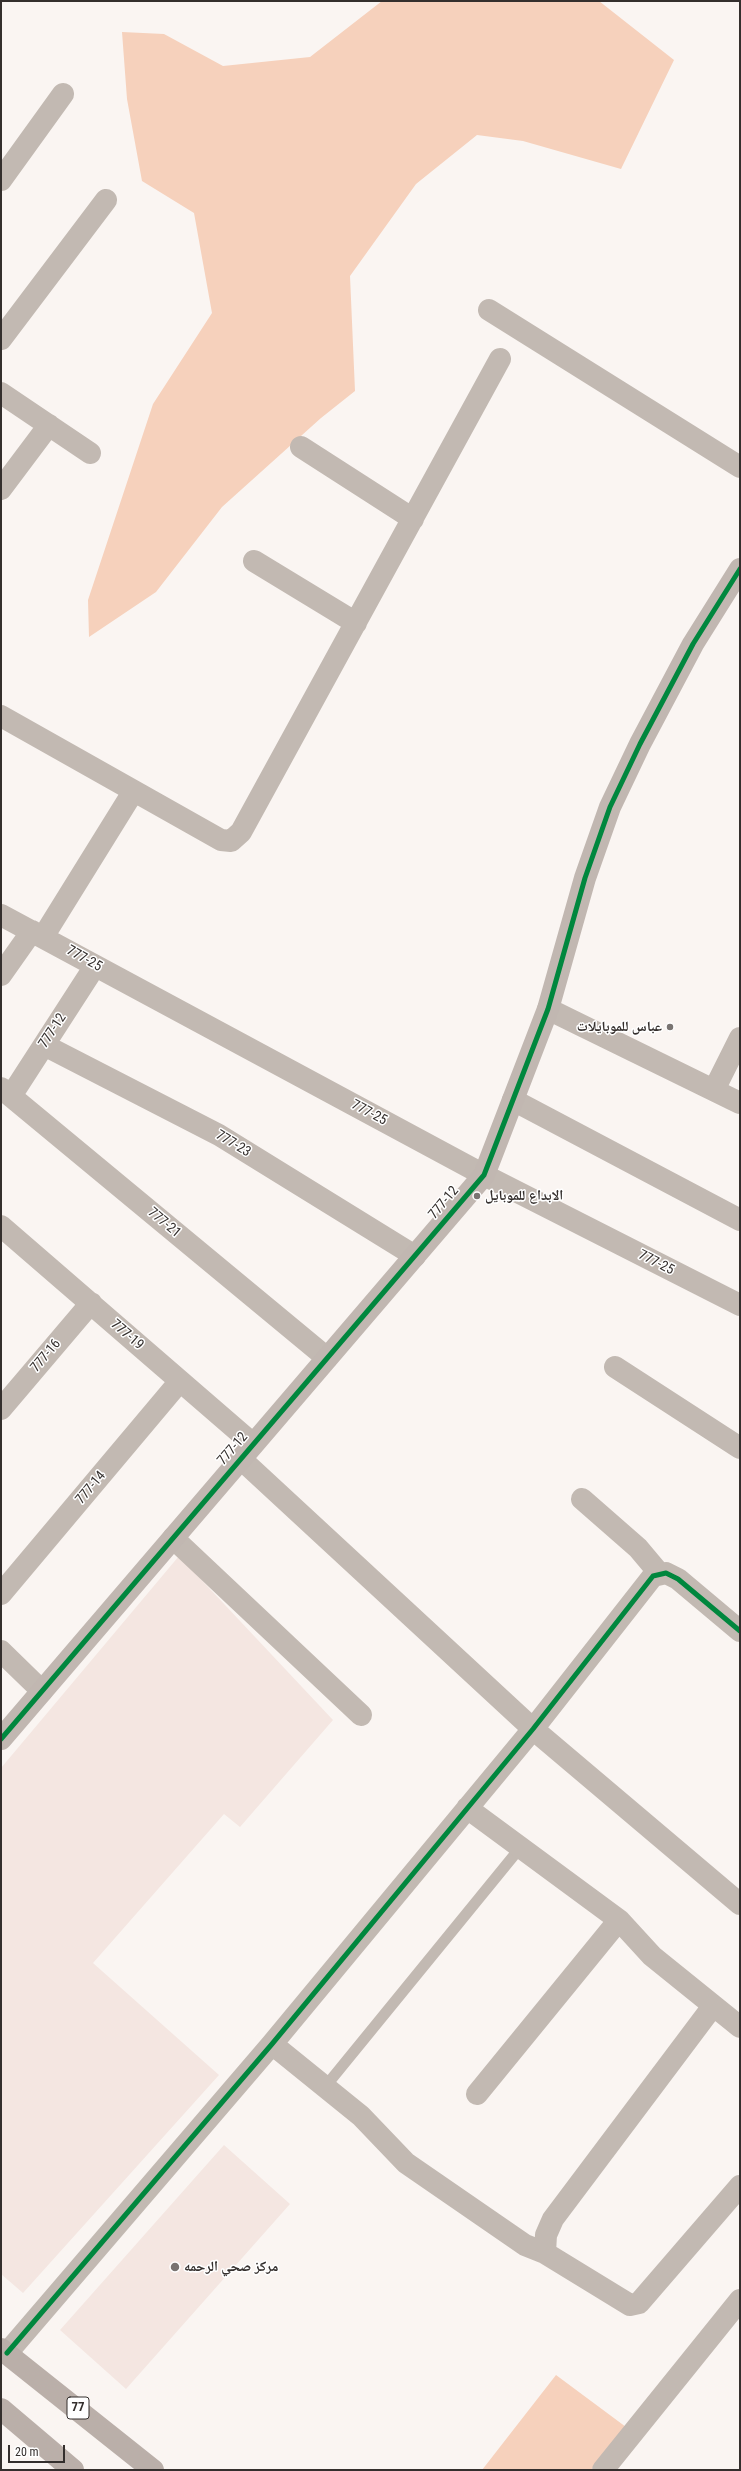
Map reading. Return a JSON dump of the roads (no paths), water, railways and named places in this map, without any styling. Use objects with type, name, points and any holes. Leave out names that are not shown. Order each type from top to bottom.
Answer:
[{"type":"main road","name":"77","points":[[4,2351],[153,2470]]},
{"type":"main road","points":[[1,2409],[72,2470]]},
{"type":"street","points":[[1,180],[64,94]]},
{"type":"street","points":[[1,339],[106,200]]},
{"type":"street","points":[[488,310],[740,467]]},
{"type":"street","points":[[1,716],[133,792],[221,840],[231,841],[241,832],[500,359]]},
{"type":"street","points":[[1,393],[90,453]]},
{"type":"street","points":[[1,489],[49,426]]},
{"type":"street","points":[[301,447],[413,519]]},
{"type":"street","points":[[254,562],[356,623]]},
{"type":"street","name":"777-12","points":[[1,1739],[484,1175],[548,1009],[585,878],[610,807],[640,744],[693,644],[740,569]]},
{"type":"street","points":[[1,975],[37,934],[133,792]]},
{"type":"street","name":"777-25","points":[[1,915],[484,1175],[740,1305]]},
{"type":"street","name":"777-12","points":[[6,1092],[44,1045],[95,966]]},
{"type":"street","points":[[548,1009],[740,1103]]},
{"type":"street","points":[[714,1090],[740,1038]]},
{"type":"street","name":"777-23","points":[[44,1045],[218,1135],[415,1256]]},
{"type":"street","name":"777-21","points":[[6,1092],[327,1358]]},
{"type":"street","points":[[513,1100],[740,1220]]},
{"type":"street","name":"777-19","points":[[4,1233],[91,1303],[180,1381],[247,1452],[533,1730],[739,1902]]},
{"type":"street","name":"777-16","points":[[1,1410],[91,1303]]},
{"type":"street","points":[[615,1367],[740,1448]]},
{"type":"street","name":"777-14","points":[[1,1594],[180,1381]]},
{"type":"street","points":[[582,1499],[638,1548],[659,1573]]},
{"type":"street","points":[[173,1538],[361,1715]]},
{"type":"street","points":[[4,2351],[272,2044],[533,1730],[646,1583],[659,1573],[666,1573],[678,1579],[740,1631]]},
{"type":"street","points":[[1,1651],[42,1691]]},
{"type":"street","points":[[467,1808],[619,1920],[652,1956],[740,2027]]},
{"type":"street","points":[[477,2094],[619,1920]]},
{"type":"street","points":[[545,2253],[546,2235],[554,2219],[714,2006]]},
{"type":"street","points":[[272,2044],[360,2116],[406,2162],[525,2246],[545,2253],[630,2305],[639,2303],[740,2186]]},
{"type":"street","points":[[603,2470],[740,2300]]},
{"type":"lane","points":[[325,2087],[520,1848]]},
{"type":"place","name":"عباس للموبايلات","points":[[670,1027]]},
{"type":"place","name":"الابداع للموبايل","points":[[477,1196]]},
{"type":"place","name":"مركز صحي الرحمه","points":[[175,2267]]}]
